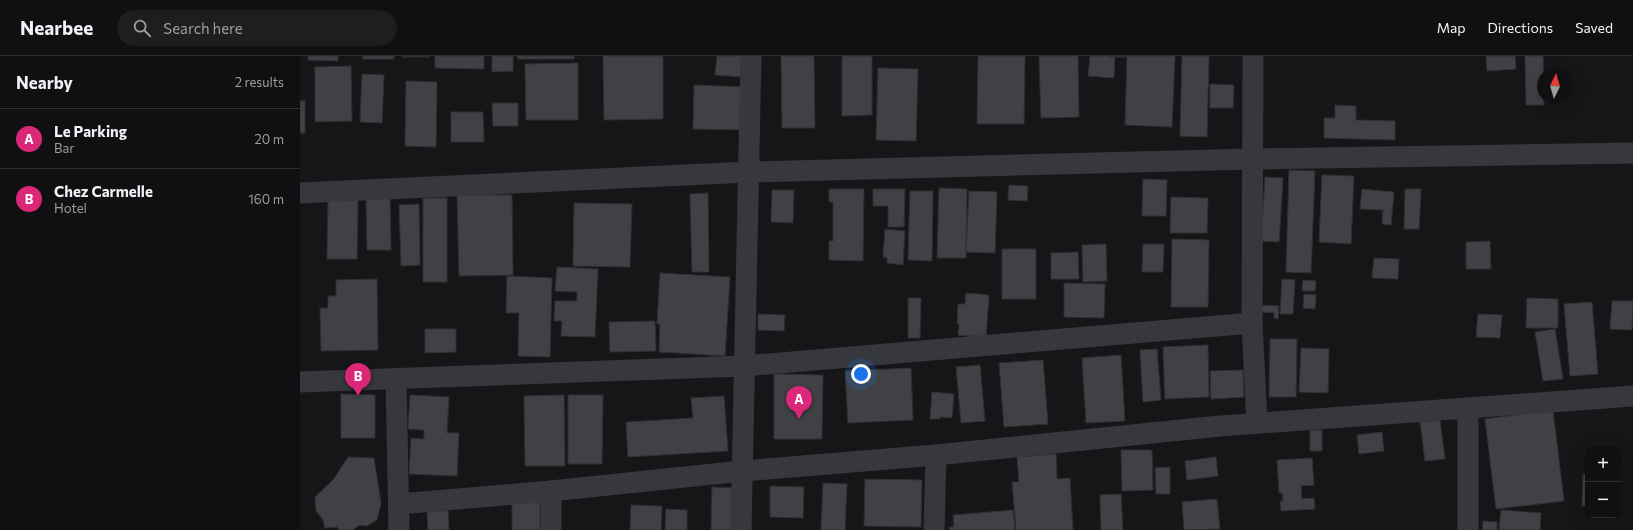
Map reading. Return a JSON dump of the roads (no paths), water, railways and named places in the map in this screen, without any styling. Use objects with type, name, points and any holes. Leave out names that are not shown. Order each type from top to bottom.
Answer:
[{"type":"street","points":[[741,530],[751,56]]},
{"type":"street","points":[[1253,56],[1252,323],[1257,424]]},
{"type":"street","points":[[300,193],[749,172],[1253,159],[1633,153]]},
{"type":"street","points":[[300,382],[396,380],[744,366],[1252,323]]},
{"type":"street","points":[[396,380],[399,530]]},
{"type":"street","points":[[399,504],[1257,424],[1633,396]]},
{"type":"street","points":[[1468,408],[1468,530]]},
{"type":"street","points":[[934,530],[936,455]]},
{"type":"street","points":[[551,491],[551,530]]},
{"type":"place","name":"Chez Carmelle","points":[[358,396]]},
{"type":"place","name":"Le Parking","points":[[799,419]]}]
